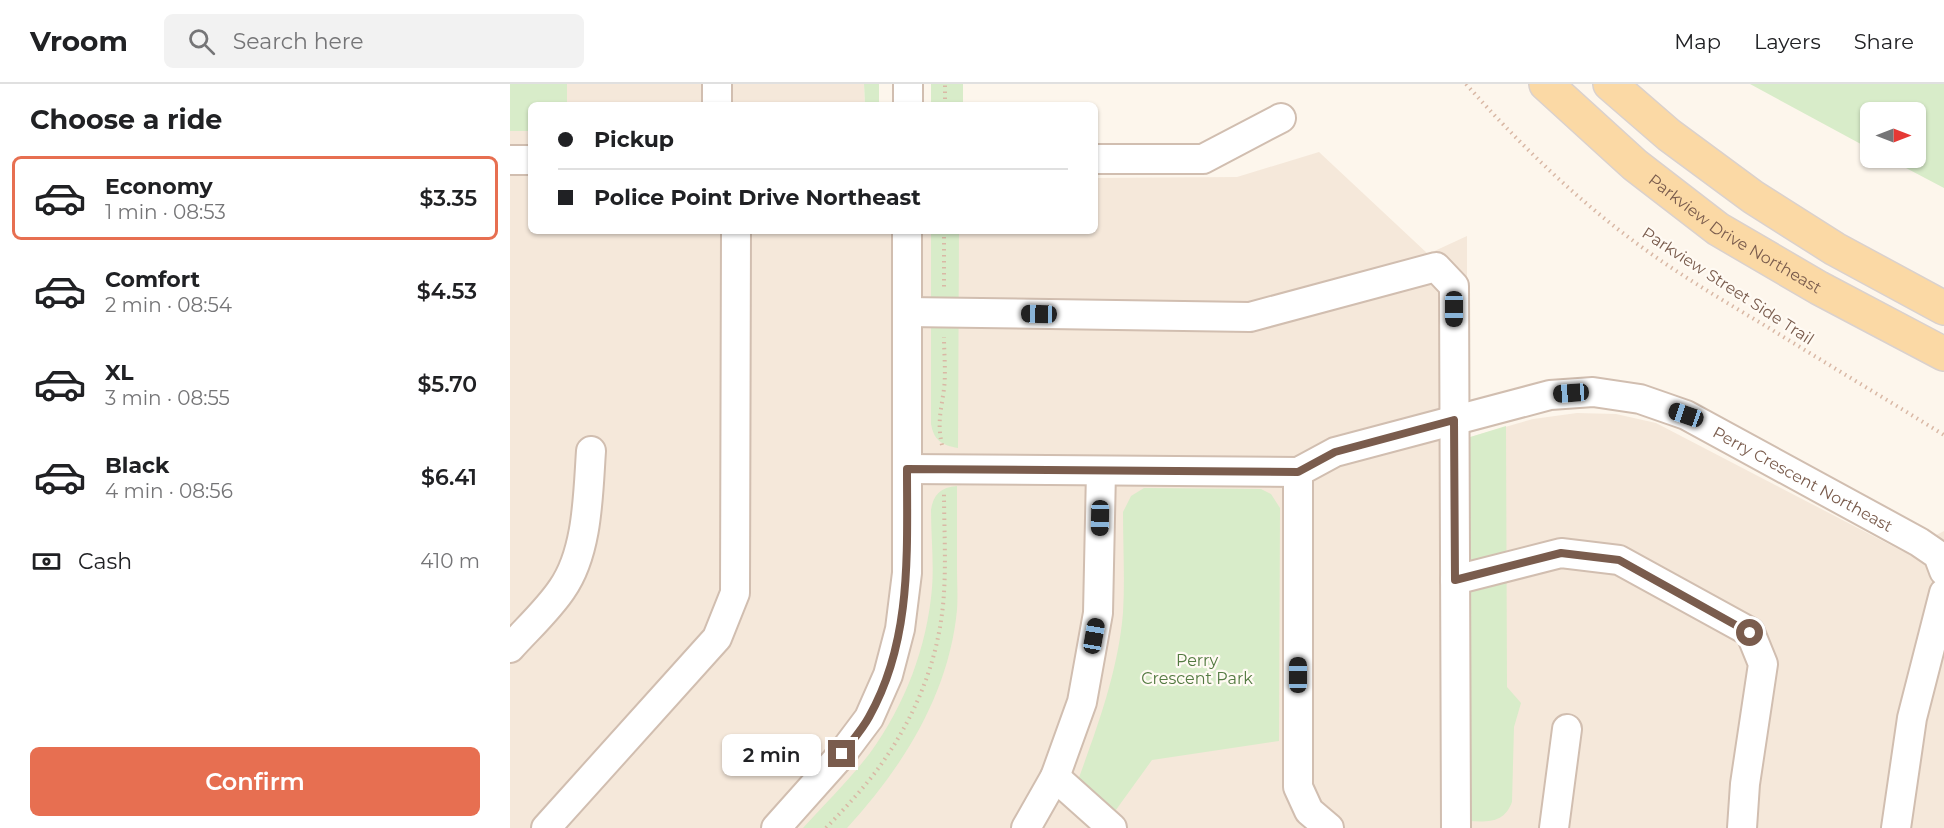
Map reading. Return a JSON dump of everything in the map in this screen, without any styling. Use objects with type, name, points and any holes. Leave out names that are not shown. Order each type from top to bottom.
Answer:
[{"type":"main road","name":"Parkview Drive Northeast","points":[[1546,84],[1635,165],[1718,228],[1820,288],[1944,354]]},
{"type":"main road","points":[[1610,84],[1669,135],[1754,197],[1835,249],[1944,308]]},
{"type":"street","points":[[717,84],[717,102]]},
{"type":"street","points":[[908,84],[908,102]]},
{"type":"street","points":[[1098,159],[1203,159],[1281,118]]},
{"type":"street","points":[[510,160],[528,160]]},
{"type":"street","points":[[546,828],[717,638],[735,593],[736,234]]},
{"type":"street","points":[[776,828],[842,754],[869,718],[888,675],[900,629],[907,573],[908,234]]},
{"type":"street","points":[[907,312],[1250,316],[1436,267],[1454,286],[1456,828]]},
{"type":"street","name":"Perry Crescent Northeast","points":[[907,469],[1298,472],[1335,452],[1550,395],[1593,392],[1641,399],[1686,415],[1919,542],[1938,555],[1944,571]]},
{"type":"street","points":[[510,648],[563,589],[580,552],[591,451]]},
{"type":"street","points":[[1026,828],[1055,777],[1082,702],[1098,613],[1101,471]]},
{"type":"street","points":[[1298,472],[1298,787],[1309,810],[1329,828]]},
{"type":"street","points":[[1455,580],[1561,553],[1619,560],[1750,633],[1763,664],[1745,784],[1742,828]]},
{"type":"street","points":[[1896,828],[1912,718],[1944,593]]},
{"type":"street","points":[[1554,828],[1567,729]]},
{"type":"street","points":[[1055,777],[1112,828]]},
{"type":"path","points":[[945,84],[945,102]]},
{"type":"path","name":"Parkview Street Side Trail","points":[[1466,84],[1496,118],[1544,165],[1649,252],[1708,291],[1944,435]]},
{"type":"shaded area","points":[[510,84],[864,84],[865,102],[528,102],[528,234],[1098,234],[1098,178],[1237,177],[1319,152],[1428,254],[1467,236],[1467,438],[1533,419],[1577,413],[1616,414],[1656,423],[1904,552],[1944,531],[1944,828],[510,828]]},
{"type":"green space","points":[[510,84],[567,84],[567,102],[528,102],[528,131],[510,131]]},
{"type":"green space","points":[[864,84],[879,84],[879,102],[865,102]]},
{"type":"green space","points":[[931,84],[963,84],[963,102],[931,102]]},
{"type":"green space","points":[[1750,84],[1944,84],[1944,188],[1906,168],[1926,168],[1926,102],[1860,102],[1860,144]]},
{"type":"green space","points":[[931,234],[959,234],[958,448],[940,441],[934,434],[931,424]]},
{"type":"green space","points":[[1506,426],[1507,687],[1521,703],[1514,727],[1512,802],[1500,818],[1489,821],[1468,821],[1467,438]]},
{"type":"green space","points":[[957,486],[957,610],[944,671],[933,700],[920,728],[887,780],[847,828],[803,828],[870,753],[883,735],[904,695],[919,653],[929,610],[933,579],[932,505],[942,490]]},
{"type":"green space","name":"Perry Crescent Park","points":[[1144,488],[1261,489],[1271,494],[1280,508],[1279,741],[1152,760],[1113,814],[1077,783],[1106,700],[1117,657],[1123,613],[1123,512],[1131,496]]},
{"type":"route","points":[[842,754],[869,718],[888,675],[900,629],[907,573],[907,469],[1298,472],[1335,452],[1454,420],[1455,580],[1561,553],[1619,560],[1750,633]]}]
